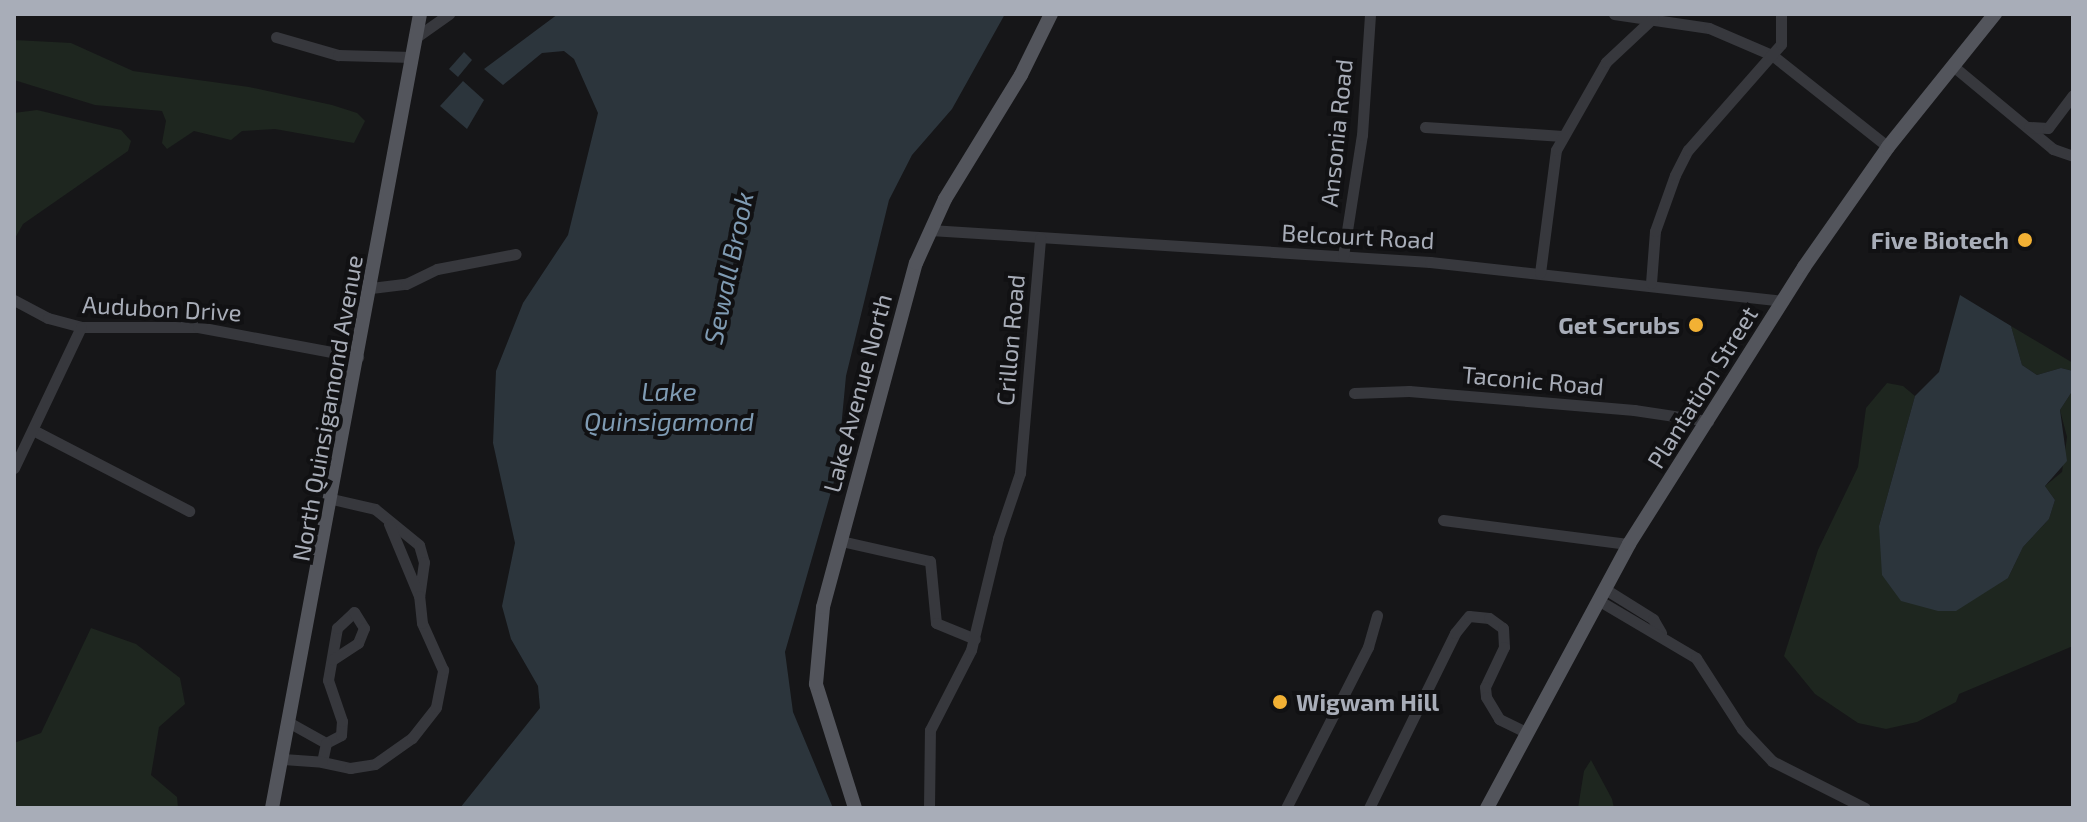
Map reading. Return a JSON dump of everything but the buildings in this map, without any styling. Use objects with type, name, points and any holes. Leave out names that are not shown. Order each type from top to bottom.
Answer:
[{"type":"main road","name":"North Quinsigamond Avenue","points":[[272,808],[420,14]]},
{"type":"main road","name":"Lake Avenue North","points":[[855,808],[819,699],[815,669],[821,615],[906,293],[930,230],[1051,14]]},
{"type":"main road","name":"Plantation Street","points":[[1487,808],[1524,731],[1629,544],[1782,301],[1888,147],[1995,14]]},
{"type":"street","points":[[415,38],[449,14]]},
{"type":"street","name":"Ansonia Road","points":[[1343,256],[1362,135],[1370,14]]},
{"type":"street","points":[[1614,14],[1720,31],[1772,55],[1888,147]]},
{"type":"street","points":[[1651,283],[1655,231],[1688,150],[1772,55],[1784,30],[1781,14]]},
{"type":"street","points":[[1540,273],[1552,165],[1563,136],[1606,62],[1653,18]]},
{"type":"street","points":[[276,37],[338,55],[412,57]]},
{"type":"street","points":[[1953,66],[2063,155],[2073,156]]},
{"type":"street","points":[[2028,126],[2048,128],[2073,95]]},
{"type":"street","points":[[1425,127],[1563,136]]},
{"type":"street","name":"Belcourt Road","points":[[930,230],[1343,256],[1651,283],[1782,301]]},
{"type":"street","name":"Crillon Road","points":[[929,808],[930,730],[975,639],[1023,446],[1040,238]]},
{"type":"street","points":[[371,288],[406,284],[437,269],[516,254]]},
{"type":"street","name":"Audubon Drive","points":[[14,300],[48,318],[81,327],[198,327],[358,357]]},
{"type":"street","points":[[14,468],[81,327]]},
{"type":"street","name":"Taconic Road","points":[[1354,393],[1409,391],[1634,410],[1708,421]]},
{"type":"street","points":[[33,430],[189,511]]},
{"type":"street","points":[[283,759],[350,768],[375,764],[412,738],[436,707],[443,670],[422,623],[419,596],[421,550],[375,509],[332,499]]},
{"type":"street","points":[[1443,520],[1629,544]]},
{"type":"street","points":[[389,524],[419,596]]},
{"type":"street","points":[[841,541],[930,561],[936,623],[975,639]]},
{"type":"street","points":[[1602,595],[1646,631],[1661,633],[1704,666],[1742,729],[1772,761],[1865,808]]},
{"type":"street","points":[[1286,808],[1368,647],[1377,615]]},
{"type":"street","points":[[1369,808],[1455,633],[1469,616],[1493,619],[1503,628],[1504,647],[1485,687],[1486,697],[1499,719],[1524,731]]},
{"type":"street","points":[[326,743],[339,738],[343,726],[328,690],[333,659]]},
{"type":"street","points":[[290,723],[326,743]]},
{"type":"street","points":[[322,762],[326,743]]},
{"type":"shaded area","points":[[14,40],[71,43],[133,71],[249,87],[332,105],[357,113],[365,121],[354,143],[275,129],[242,131],[231,140],[194,131],[167,149],[162,143],[166,121],[162,111],[95,105],[14,80]]},
{"type":"shaded area","points":[[37,110],[121,130],[131,141],[128,151],[23,224],[14,240],[14,113]]},
{"type":"shaded area","points":[[2011,326],[2073,363],[2073,371],[2061,368],[2037,375],[2022,365]]},
{"type":"shaded area","points":[[1887,383],[1903,386],[1915,396],[1879,526],[2008,578],[2023,547],[2049,519],[2055,500],[2045,486],[2062,472],[2067,437],[2060,410],[2073,390],[2073,646],[1959,694],[1956,702],[1917,722],[1886,729],[1858,723],[1815,694],[1784,656],[1818,550],[1858,467],[1866,408]]},
{"type":"shaded area","points":[[91,628],[136,644],[180,678],[185,704],[159,727],[151,775],[177,797],[178,808],[14,808],[14,743],[41,733]]},
{"type":"shaded area","points":[[1591,760],[1614,808],[1578,808],[1584,771]]},
{"type":"water","name":"Lake Quinsigamond","points":[[558,14],[1005,14],[952,109],[912,155],[889,200],[846,376],[837,471],[785,652],[793,712],[833,808],[460,808],[540,708],[538,686],[511,639],[502,606],[515,543],[493,443],[496,371],[523,303],[568,235],[598,113],[574,59],[564,51],[542,53],[503,85],[484,69]]},
{"type":"water","points":[[464,52],[472,60],[458,77],[449,69]]},
{"type":"water","points":[[463,81],[484,100],[467,129],[440,106]]},
{"type":"water","points":[[1960,295],[2011,326],[2022,365],[2037,375],[2061,368],[2073,371],[2073,390],[2060,410],[2067,461],[2045,486],[2055,500],[2049,519],[2023,547],[2008,578],[1956,611],[1938,611],[1901,601],[1882,575],[1879,526],[1915,396],[1939,372]]},
{"type":"place","name":"Five Biotech","points":[[2025,240]]},
{"type":"place","name":"Get Scrubs","points":[[1696,325]]},
{"type":"place","name":"Wigwam Hill","points":[[1280,702]]},
{"type":"water label","name":"Sewall Brook","points":[[728,268]]}]
